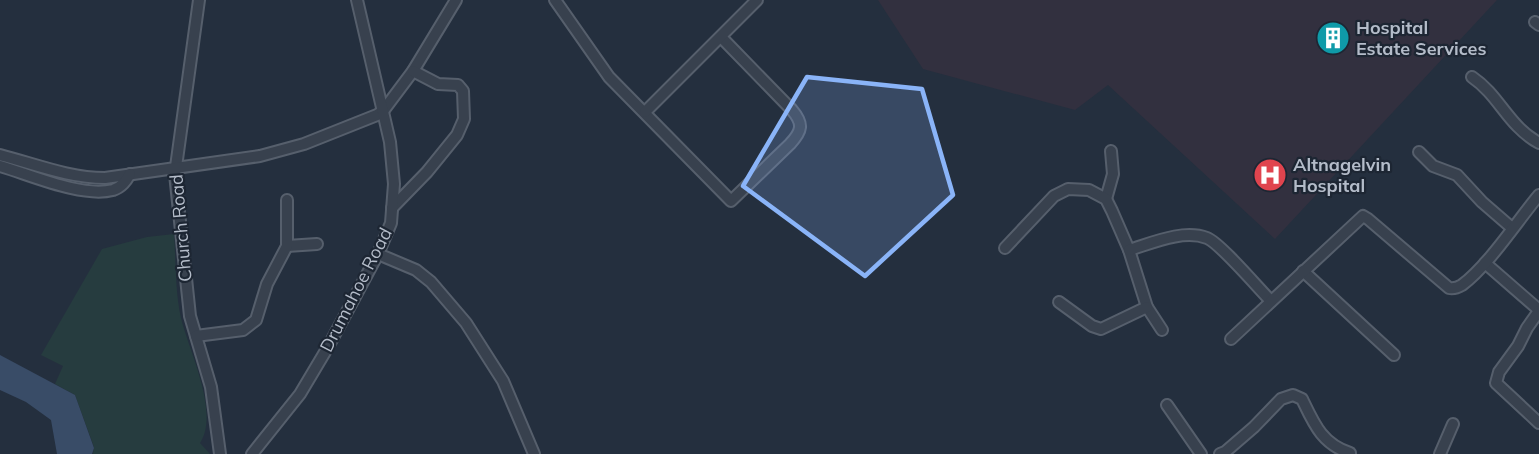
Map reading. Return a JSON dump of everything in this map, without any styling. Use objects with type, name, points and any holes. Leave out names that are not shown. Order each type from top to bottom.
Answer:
[{"type":"street","name":"Church Road","points":[[199,0],[175,168],[185,285],[190,316],[211,387],[220,454]]},
{"type":"street","name":"Drumahoe Road","points":[[252,454],[300,394],[378,254],[391,223],[394,184],[390,142],[357,0]]},
{"type":"street","points":[[0,154],[87,178],[260,156],[323,137],[383,111],[413,71],[456,0]]},
{"type":"street","points":[[555,0],[609,77],[730,201],[798,135],[800,118],[721,37]]},
{"type":"street","points":[[645,112],[758,0]]},
{"type":"street","points":[[392,208],[440,158],[457,135],[464,119],[463,91],[458,85],[438,84],[413,71]]},
{"type":"street","points":[[1472,77],[1484,85],[1520,130],[1539,143]]},
{"type":"street","points":[[1106,199],[1113,174],[1111,151]]},
{"type":"street","points":[[1419,152],[1433,166],[1457,175],[1482,202],[1512,228]]},
{"type":"street","points":[[0,165],[97,192],[115,189],[124,183],[130,174]]},
{"type":"street","points":[[84,190],[87,178]]},
{"type":"street","points":[[1005,248],[1054,196],[1068,189],[1089,190],[1106,199],[1129,250],[1147,308],[1162,330]]},
{"type":"street","points":[[1231,339],[1363,216],[1449,288],[1456,289],[1485,262],[1539,195]]},
{"type":"street","points":[[196,336],[243,330],[256,320],[267,284],[287,246],[287,200]]},
{"type":"street","points":[[1129,250],[1170,237],[1209,238],[1271,301]]},
{"type":"street","points":[[287,246],[317,244]]},
{"type":"street","points":[[378,254],[416,270],[431,282],[466,323],[503,381],[534,454]]},
{"type":"street","points":[[1485,262],[1539,310],[1518,346],[1498,372],[1496,383],[1539,423]]},
{"type":"street","points":[[1303,271],[1394,355]]},
{"type":"street","points":[[1059,302],[1092,326],[1101,329],[1147,308]]},
{"type":"street","points":[[1220,454],[1254,427],[1281,399],[1293,395],[1302,399],[1316,428],[1336,449],[1350,454],[1355,442]]},
{"type":"street","points":[[1167,405],[1201,454]]},
{"type":"street","points":[[1440,454],[1451,429],[1460,440]]},
{"type":"highlighted area","points":[[807,77],[922,89],[953,195],[865,276],[743,186]]},
{"type":"shaded area","name":"Altnagelvin Hospital","points":[[878,0],[1497,0],[1275,239],[1108,85],[1075,110],[923,69]]},
{"type":"green space","points":[[174,234],[179,308],[201,382],[207,415],[200,443],[210,454],[93,454],[94,447],[75,395],[55,384],[63,366],[41,355],[102,249],[147,237]]},
{"type":"water","points":[[0,355],[75,395],[94,448],[92,454],[57,454],[51,420],[26,402],[0,390]]},
{"type":"place","name":"Hospital Estate Services","points":[[1333,38]]},
{"type":"place","name":"Altnagelvin Hospital","points":[[1270,175]]}]
